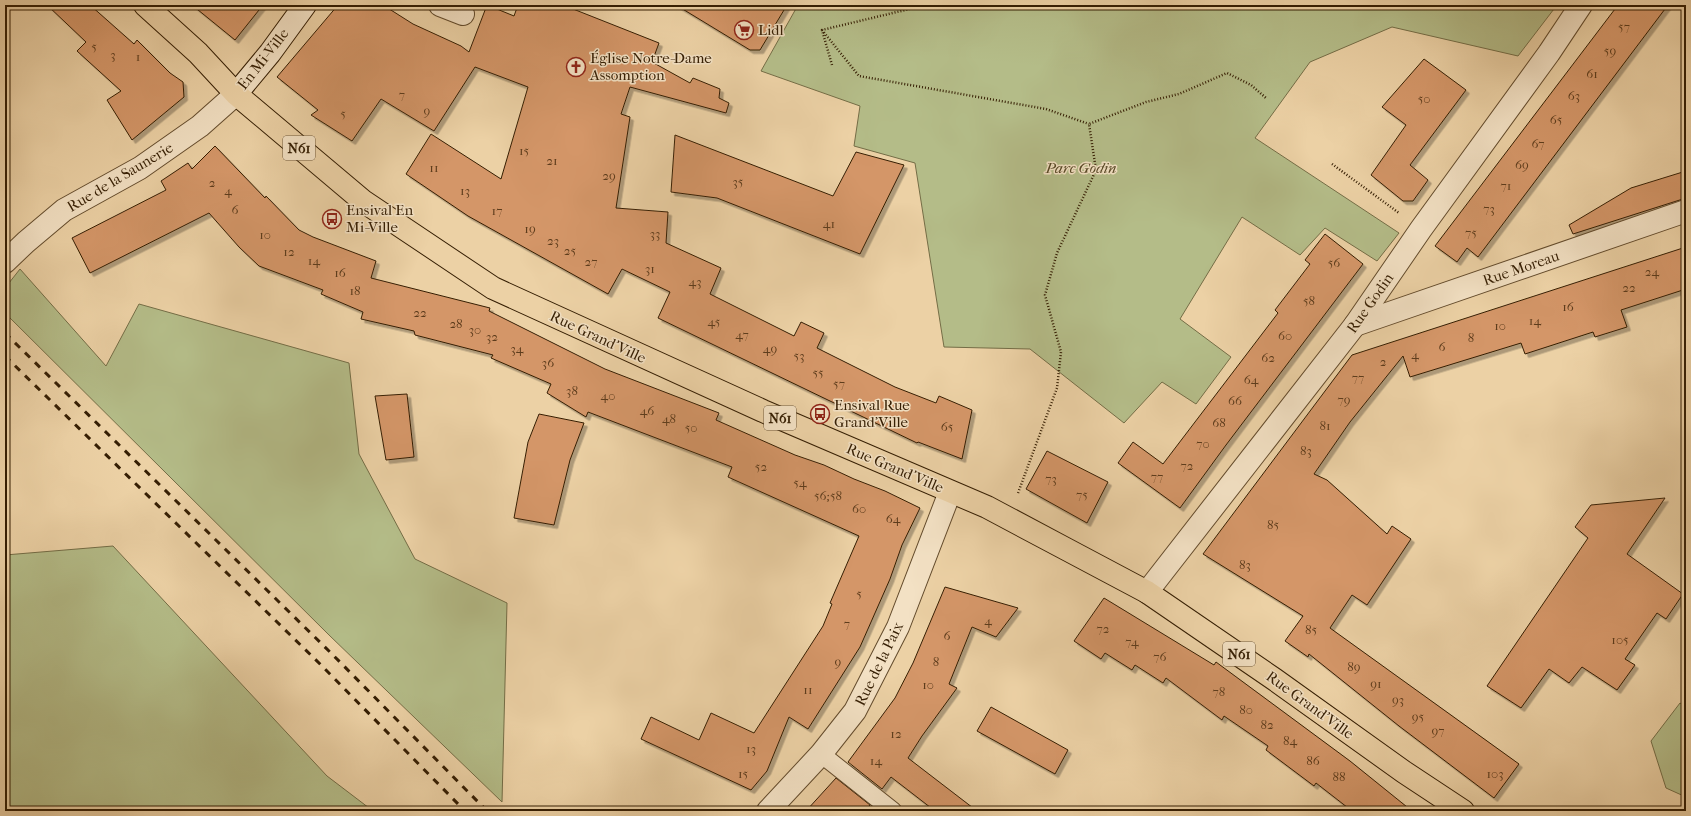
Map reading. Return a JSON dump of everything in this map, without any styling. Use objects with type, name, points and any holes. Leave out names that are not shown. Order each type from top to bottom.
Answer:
[{"type":"main road","name":"N61","points":[[145,5],[198,53],[236,94]]},
{"type":"main road","name":"Rue Grand'Ville","points":[[236,94],[363,201],[493,288],[763,411],[987,507],[1147,592],[1274,679],[1404,772],[1463,811]]},
{"type":"main road","name":"Rue Grand'Ville","points":[[1404,772],[1449,811]]},
{"type":"street","name":"En Mi-Ville","points":[[236,94],[270,53],[305,5]]},
{"type":"street","points":[[440,5],[463,14]]},
{"type":"street","name":"Rue Godin","points":[[1147,592],[1355,325],[1421,229],[1544,59],[1581,5]]},
{"type":"street","name":"Rue de la Saunerie","points":[[5,262],[64,210],[140,168],[200,126],[236,94]]},
{"type":"street","name":"Rue Moreau","points":[[1355,325],[1686,211]]},
{"type":"street","name":"Rue de la Paix","points":[[768,811],[821,754],[855,711],[898,627],[950,492]]},
{"type":"lane","points":[[821,754],[893,811]]},
{"type":"path","points":[[822,30],[926,5]]},
{"type":"path","points":[[822,30],[832,65]]},
{"type":"path","points":[[822,30],[859,76],[1046,109],[1089,124],[1146,102],[1179,94],[1227,73],[1251,85],[1266,98]]},
{"type":"path","points":[[1011,490],[1018,494],[1057,388],[1061,352],[1045,295],[1057,253],[1096,170],[1089,124]]},
{"type":"path","points":[[1332,164],[1421,229]]},
{"type":"green space","name":"Parc Godin","points":[[798,5],[1557,5],[1518,56],[1392,27],[1310,62],[1255,138],[1399,233],[1377,261],[1325,228],[1300,255],[1242,217],[1180,319],[1231,357],[1196,404],[1162,382],[1124,423],[1030,349],[944,347],[915,163],[854,146],[860,106],[761,71]]},
{"type":"green space","points":[[20,269],[106,366],[139,304],[349,363],[359,454],[415,559],[507,603],[502,802],[329,635],[5,313],[5,288]]},
{"type":"green space","points":[[113,546],[327,776],[373,811],[5,811],[5,555]]},
{"type":"green space","points":[[1680,703],[1686,707],[1686,797],[1666,788],[1651,741]]},
{"type":"building","points":[[47,5],[90,5],[134,44],[137,40],[170,73],[183,82],[184,97],[132,140],[107,100],[121,91],[77,51],[86,42]]},
{"type":"building","points":[[192,5],[263,5],[235,40]]},
{"type":"building","points":[[338,5],[383,5],[413,24],[461,46],[469,52],[487,5],[514,16],[518,5],[563,5],[659,43],[652,62],[690,83],[693,78],[720,89],[719,98],[729,103],[726,113],[630,87],[621,114],[630,117],[616,208],[668,212],[666,243],[721,268],[710,294],[794,336],[801,322],[824,333],[817,348],[895,387],[936,403],[939,396],[972,410],[962,459],[918,442],[917,443],[658,318],[670,292],[622,269],[608,294],[468,216],[406,174],[431,134],[501,179],[528,87],[475,67],[434,131],[381,99],[352,141],[311,115],[318,110],[277,77]]},
{"type":"building","name":"Lidl","points":[[676,5],[787,5],[760,50],[750,50]]},
{"type":"building","points":[[1618,5],[1668,5],[1478,257],[1467,248],[1457,262],[1435,246]]},
{"type":"building","points":[[1424,59],[1466,90],[1410,165],[1428,180],[1413,201],[1403,201],[1371,175],[1406,125],[1382,107]]},
{"type":"building","points":[[675,135],[833,196],[856,152],[904,165],[860,254],[717,198],[671,192]]},
{"type":"building","points":[[215,146],[265,198],[266,196],[299,230],[313,237],[376,261],[371,278],[490,308],[489,311],[605,369],[719,413],[716,420],[795,455],[824,465],[885,491],[920,508],[902,545],[890,579],[860,647],[808,729],[789,717],[767,771],[751,790],[641,739],[651,717],[699,740],[711,713],[754,733],[823,626],[832,604],[830,603],[859,536],[728,477],[732,467],[588,412],[586,417],[547,393],[551,384],[491,358],[493,355],[415,335],[414,331],[361,319],[363,312],[321,294],[323,290],[259,266],[239,247],[209,213],[90,273],[72,238],[166,190],[161,181],[188,163],[192,169]]},
{"type":"building","points":[[1686,171],[1686,198],[1573,234],[1569,225],[1631,188]]},
{"type":"building","points":[[1325,234],[1363,264],[1180,508],[1118,463],[1133,442],[1163,464],[1278,313],[1275,310],[1310,264],[1305,260]]},
{"type":"building","points":[[1686,247],[1686,289],[1621,310],[1627,327],[1595,337],[1593,332],[1525,354],[1521,343],[1410,377],[1403,356],[1350,422],[1314,474],[1327,480],[1387,534],[1392,526],[1411,539],[1367,605],[1352,595],[1330,628],[1519,764],[1494,798],[1399,726],[1309,654],[1308,657],[1285,641],[1303,616],[1203,554],[1352,355]]},
{"type":"building","points":[[407,394],[414,457],[386,460],[375,396]]},
{"type":"building","points":[[539,414],[584,423],[570,460],[554,525],[514,518],[528,442]]},
{"type":"building","points":[[1047,451],[1108,482],[1087,523],[1026,489]]},
{"type":"building","points":[[1665,498],[1627,554],[1683,594],[1666,619],[1657,613],[1625,659],[1635,665],[1617,690],[1582,667],[1569,683],[1549,669],[1521,708],[1487,686],[1588,538],[1575,527],[1591,505]]},
{"type":"building","points":[[945,587],[1018,608],[996,637],[972,627],[949,684],[957,688],[908,758],[977,811],[935,811],[891,777],[882,789],[848,762],[895,698],[913,663]]},
{"type":"building","points":[[1104,598],[1214,665],[1216,662],[1350,761],[1412,811],[1352,811],[1316,783],[1314,786],[1266,750],[1268,746],[1224,716],[1222,720],[1166,678],[1163,683],[1135,665],[1132,670],[1105,653],[1101,659],[1074,641]]},
{"type":"building","points":[[991,707],[1068,750],[1055,774],[977,731]]},
{"type":"building","points":[[836,778],[870,805],[865,811],[806,811]]},
{"type":"railway","points":[[5,333],[331,653],[486,810]]},
{"type":"railway","points":[[5,356],[320,664],[465,811]]},
{"type":"place","name":"Lidl","points":[[744,30]]},
{"type":"place","name":"Église Notre-Dame Assomption","points":[[576,67]]},
{"type":"place","name":"Ensival En Mi-Ville","points":[[332,219]]},
{"type":"place","name":"Ensival Rue Grand'Ville","points":[[820,414]]}]
